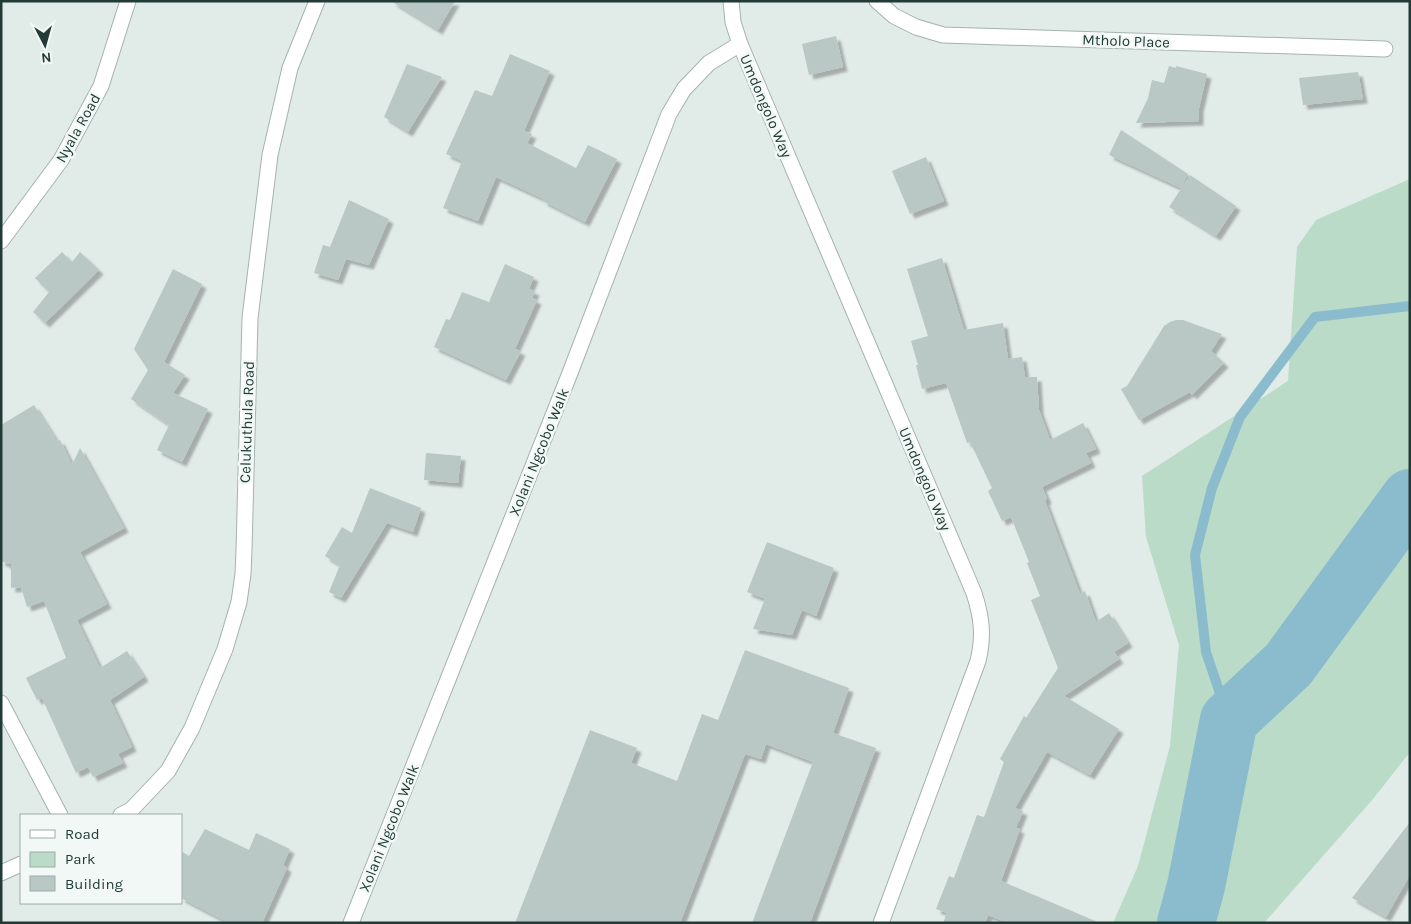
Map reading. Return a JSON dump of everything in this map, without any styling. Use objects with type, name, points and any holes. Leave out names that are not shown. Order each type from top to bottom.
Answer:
[{"type":"street","name":"Nyala Road","points":[[1,241],[61,160],[101,86],[128,1]]},
{"type":"street","name":"Celukuthula Road","points":[[123,814],[131,810],[168,771],[192,728],[225,649],[239,602],[244,550],[250,318],[270,155],[290,68],[317,1]]},
{"type":"street","points":[[731,1],[733,22],[740,44]]},
{"type":"street","name":"Mtholo Place","points":[[877,1],[894,16],[916,27],[943,35],[1385,49]]},
{"type":"street","name":"Xolani Ngcobo Walk","points":[[351,923],[570,373],[669,114],[684,89],[709,63],[740,44]]},
{"type":"street","name":"Umdongolo Way","points":[[740,44],[974,593],[981,615],[982,634],[978,661],[881,923]]},
{"type":"street","points":[[1,703],[59,814]]},
{"type":"street","points":[[1,873],[20,864]]},
{"type":"green space","points":[[1410,179],[1410,752],[1373,799],[1264,923],[1113,923],[1138,866],[1170,746],[1179,645],[1146,537],[1142,476],[1288,381],[1297,247],[1316,220]]},
{"type":"building","points":[[391,1],[455,1],[438,30]]},
{"type":"building","points":[[836,36],[843,67],[809,75],[802,44]]},
{"type":"building","points":[[510,54],[550,71],[524,131],[532,134],[527,143],[576,168],[588,145],[617,159],[585,222],[543,201],[544,199],[496,177],[478,221],[443,208],[462,161],[446,154],[475,90],[492,96]]},
{"type":"building","points":[[407,64],[442,77],[408,132],[384,117]]},
{"type":"building","points":[[1169,66],[1207,74],[1199,108],[1199,121],[1136,123],[1148,98],[1152,80],[1164,83]]},
{"type":"building","points":[[1358,72],[1363,99],[1303,105],[1299,78]]},
{"type":"building","points":[[1121,130],[1188,174],[1181,188],[1109,155]]},
{"type":"building","points":[[926,157],[944,201],[910,214],[892,171]]},
{"type":"building","points":[[1190,175],[1236,206],[1216,236],[1169,207]]},
{"type":"building","points":[[349,200],[389,219],[369,265],[346,259],[338,280],[314,273],[323,245],[330,247]]},
{"type":"building","points":[[62,252],[72,262],[80,252],[99,270],[45,323],[33,312],[49,292],[35,278]]},
{"type":"building","points":[[942,258],[964,330],[1003,323],[1008,359],[1022,357],[1025,377],[1037,377],[1039,410],[1050,440],[1083,423],[1096,449],[1086,453],[1091,463],[1042,487],[1047,499],[1045,501],[1080,594],[1085,591],[1096,622],[1109,613],[1128,643],[1114,652],[1119,659],[1064,696],[1119,729],[1090,775],[1047,752],[1015,808],[1023,811],[1016,828],[1020,829],[1001,881],[1100,923],[1008,923],[988,915],[985,923],[943,923],[947,913],[936,909],[949,876],[954,878],[977,815],[984,817],[1004,762],[1000,759],[1024,716],[1026,718],[1058,668],[1031,600],[1040,596],[1027,563],[1029,562],[1011,517],[1002,521],[988,491],[992,488],[970,442],[967,443],[946,383],[922,389],[911,341],[928,336],[907,269]]},
{"type":"building","points":[[505,264],[534,277],[529,289],[535,291],[532,298],[537,300],[515,349],[521,351],[506,380],[434,347],[446,319],[450,320],[462,292],[489,302]]},
{"type":"building","points":[[173,269],[202,284],[164,362],[185,375],[173,393],[208,409],[182,462],[157,450],[169,425],[131,399],[148,370],[134,349]]},
{"type":"building","points":[[1176,320],[1183,320],[1222,334],[1211,351],[1224,363],[1192,395],[1190,392],[1139,420],[1121,389],[1127,386],[1164,326]]},
{"type":"building","points":[[34,405],[57,441],[60,440],[72,465],[80,448],[124,528],[80,552],[107,604],[77,620],[100,668],[127,651],[144,677],[110,700],[132,747],[118,754],[123,763],[93,777],[88,767],[76,773],[42,698],[37,700],[26,678],[66,658],[44,601],[27,607],[21,587],[11,588],[11,563],[5,564],[5,562],[1,562],[1,425]]},
{"type":"building","points":[[426,453],[461,456],[458,483],[424,480]]},
{"type":"building","points":[[370,488],[421,508],[413,532],[387,523],[341,598],[329,592],[340,565],[325,556],[342,527],[352,533]]},
{"type":"building","points":[[767,542],[834,568],[816,616],[802,610],[792,635],[753,629],[765,599],[747,592]]},
{"type":"building","points":[[745,650],[849,688],[833,733],[876,748],[810,923],[752,923],[813,762],[766,744],[761,759],[745,754],[680,923],[515,923],[590,730],[637,748],[631,763],[677,781],[702,714],[718,720]]},
{"type":"building","points":[[1410,822],[1410,875],[1386,917],[1352,898]]},
{"type":"building","points":[[205,829],[249,850],[256,833],[290,849],[283,865],[287,868],[262,923],[229,923],[182,899],[182,852],[189,856]]},
{"type":"waterway","points":[[1229,720],[1206,652],[1195,555],[1212,488],[1240,417],[1315,317],[1410,306]]},
{"type":"waterway","points":[[1186,923],[1196,886],[1229,720],[1289,664],[1410,498]]}]
